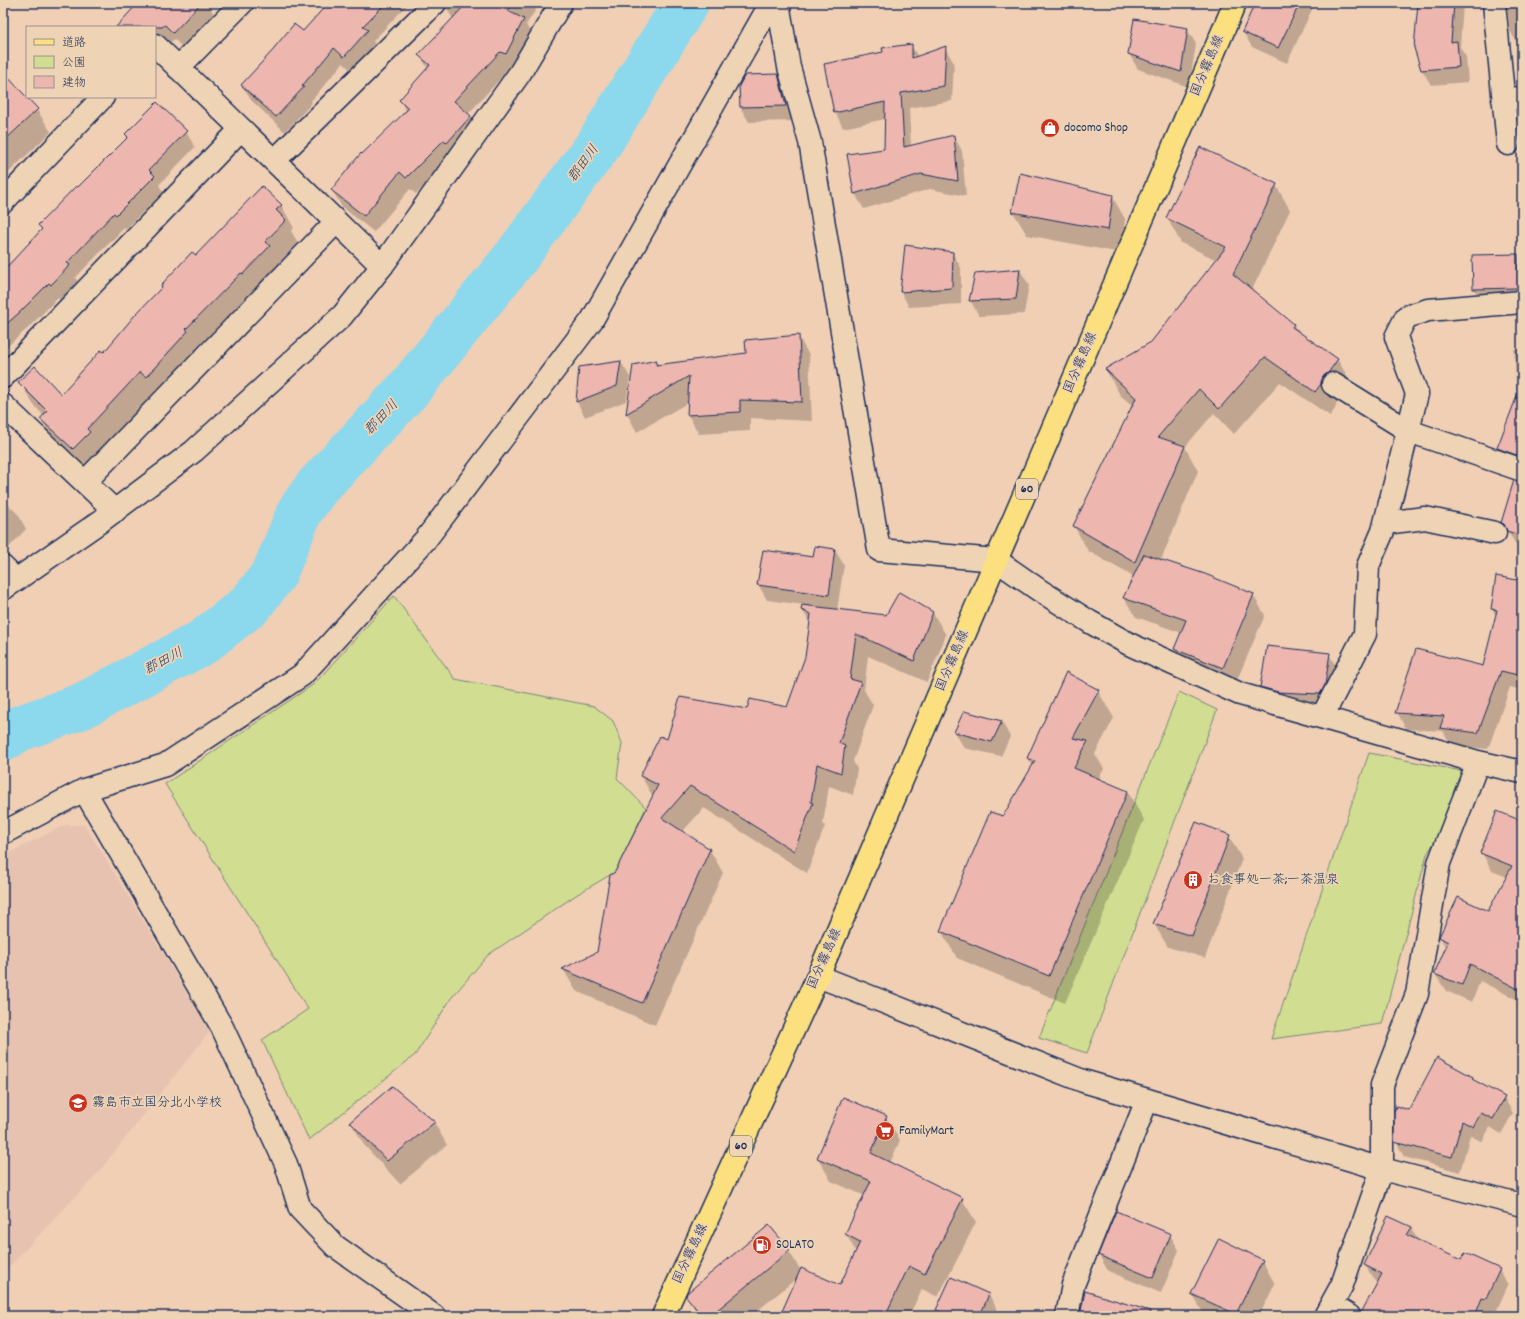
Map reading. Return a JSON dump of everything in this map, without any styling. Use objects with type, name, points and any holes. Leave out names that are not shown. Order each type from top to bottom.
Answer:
[{"type":"main road","name":"国分霧島線","points":[[663,1316],[818,976],[1235,3]]},
{"type":"street","points":[[178,68],[242,3]]},
{"type":"street","points":[[274,162],[435,3]]},
{"type":"street","points":[[7,579],[115,511],[194,451],[342,316],[382,266],[520,73],[561,3]]},
{"type":"street","points":[[3,834],[84,790],[165,765],[302,674],[426,539],[592,320],[771,3]]},
{"type":"street","points":[[778,3],[789,67],[810,142],[879,550],[996,560],[1038,590],[1090,622],[1130,644],[1240,694],[1478,762],[1522,772]]},
{"type":"street","points":[[1494,3],[1513,98],[1508,144]]},
{"type":"street","points":[[156,46],[382,266]]},
{"type":"street","points":[[3,202],[102,98]]},
{"type":"street","points":[[3,377],[241,129]]},
{"type":"street","points":[[85,482],[336,222]]},
{"type":"street","points":[[1322,717],[1365,634],[1368,566],[1383,531],[1417,394],[1396,337],[1406,317],[1428,310],[1522,302]]},
{"type":"street","points":[[1333,384],[1409,431],[1522,470]]},
{"type":"street","points":[[3,405],[115,511]]},
{"type":"street","points":[[1385,523],[1425,518],[1495,533]]},
{"type":"street","points":[[1335,1312],[1342,1285],[1382,1170],[1382,1085],[1417,994],[1439,863],[1478,762]]},
{"type":"street","points":[[84,790],[222,1027],[286,1164],[300,1209],[335,1246],[434,1316]]},
{"type":"street","points":[[818,976],[1083,1080],[1382,1170],[1522,1204]]},
{"type":"street","points":[[1067,1316],[1073,1285],[1148,1100]]},
{"type":"shaded area","name":"霧島市立国分北小学校","points":[[65,825],[85,825],[210,1031],[97,1174],[3,1273],[3,856]]},
{"type":"green space","points":[[394,596],[455,679],[594,706],[613,721],[622,743],[617,778],[646,808],[615,872],[576,895],[488,955],[452,997],[415,1055],[309,1140],[262,1040],[308,1009],[165,784],[314,684]]},
{"type":"green space","points":[[1179,692],[1217,710],[1087,1053],[1039,1038]]},
{"type":"green space","points":[[1369,753],[1477,774],[1427,854],[1382,1024],[1271,1039]]},
{"type":"building","points":[[138,3],[201,3],[173,33],[165,25],[162,27],[117,26]]},
{"type":"building","points":[[328,3],[386,3],[363,26],[368,30],[344,57],[334,48],[302,86],[304,87],[276,117],[241,85],[275,48],[294,24],[303,31]]},
{"type":"building","points":[[467,3],[513,3],[508,11],[524,19],[506,54],[500,52],[454,101],[471,116],[447,143],[444,140],[406,178],[400,172],[364,216],[331,190],[361,153],[362,154],[408,109],[399,100],[430,65],[418,55]]},
{"type":"building","points":[[1255,3],[1300,3],[1278,48],[1242,32]]},
{"type":"building","points":[[1418,3],[1454,3],[1451,42],[1457,41],[1459,67],[1421,70],[1414,48]]},
{"type":"building","points":[[1134,19],[1188,28],[1181,72],[1128,54]]},
{"type":"building","points":[[912,44],[912,58],[946,46],[944,86],[901,93],[904,147],[954,135],[958,181],[921,174],[854,194],[847,154],[884,149],[885,102],[834,113],[824,64],[883,52],[882,48]]},
{"type":"building","points":[[3,72],[38,109],[3,142]]},
{"type":"building","points":[[778,74],[786,106],[740,107],[739,86],[745,75]]},
{"type":"building","points":[[157,102],[187,131],[149,170],[155,176],[116,215],[114,213],[67,263],[70,265],[51,285],[49,283],[3,327],[3,271],[42,229],[38,225],[76,186],[78,187],[128,137],[125,134]]},
{"type":"building","points":[[1200,147],[1277,184],[1233,274],[1294,324],[1292,327],[1338,359],[1328,373],[1323,377],[1321,384],[1315,392],[1265,357],[1219,409],[1199,389],[1158,437],[1185,446],[1135,562],[1073,526],[1136,398],[1105,369],[1151,342],[1226,247],[1166,218]]},
{"type":"building","points":[[1020,173],[1113,195],[1108,230],[1012,212]]},
{"type":"building","points":[[262,186],[282,205],[276,210],[286,220],[265,242],[270,246],[186,329],[188,331],[146,377],[140,372],[87,429],[90,432],[73,449],[40,419],[47,411],[18,382],[35,366],[61,394],[101,350],[104,352],[135,315],[162,287],[161,285],[192,252],[196,255]]},
{"type":"building","points":[[905,245],[953,252],[952,288],[900,292]]},
{"type":"building","points":[[1518,254],[1518,288],[1473,289],[1472,255]]},
{"type":"building","points":[[1020,269],[1016,299],[969,301],[975,273]]},
{"type":"building","points":[[799,335],[802,402],[740,400],[740,412],[687,415],[689,376],[626,414],[633,365],[657,360],[656,365],[746,353],[745,340]]},
{"type":"building","points":[[621,361],[617,386],[576,402],[579,367]]},
{"type":"building","points":[[1520,388],[1522,388],[1522,457],[1497,448]]},
{"type":"building","points":[[1514,480],[1522,482],[1522,536],[1507,531],[1504,524],[1501,523]]},
{"type":"building","points":[[815,546],[835,549],[829,595],[757,585],[763,550],[813,557]]},
{"type":"building","points":[[1144,554],[1205,574],[1254,594],[1223,668],[1174,649],[1186,620],[1123,598]]},
{"type":"building","points":[[1496,576],[1522,581],[1522,676],[1501,671],[1478,733],[1440,728],[1444,716],[1395,713],[1416,649],[1483,666],[1497,610],[1491,609]]},
{"type":"building","points":[[899,592],[933,612],[914,661],[856,634],[850,679],[861,682],[839,743],[845,746],[841,773],[817,764],[811,802],[813,803],[794,851],[690,786],[662,818],[710,849],[642,1003],[562,969],[597,952],[610,875],[615,872],[658,785],[640,776],[660,736],[667,739],[680,697],[747,709],[750,699],[787,707],[805,657],[811,614],[801,610],[802,605],[886,615]]},
{"type":"building","points":[[1267,646],[1330,653],[1325,685],[1320,694],[1278,692],[1260,687]]},
{"type":"building","points":[[1066,672],[1099,690],[1073,738],[1088,741],[1074,768],[1128,791],[1049,976],[940,931],[990,812],[1003,816],[1035,761],[1027,758]]},
{"type":"building","points":[[964,711],[1002,721],[992,742],[954,732]]},
{"type":"building","points":[[1497,811],[1522,821],[1522,991],[1470,964],[1462,985],[1434,974],[1448,942],[1439,937],[1458,897],[1488,911],[1512,866],[1480,853]]},
{"type":"building","name":"お食事処一茶;一茶温泉","points":[[1196,822],[1230,835],[1192,936],[1153,924]]},
{"type":"building","points":[[1437,1057],[1473,1077],[1472,1079],[1505,1097],[1493,1119],[1481,1113],[1473,1127],[1462,1121],[1452,1157],[1394,1142],[1394,1112],[1396,1106],[1409,1110]]},
{"type":"building","points":[[392,1086],[435,1122],[387,1161],[350,1122]]},
{"type":"building","points":[[843,1097],[887,1116],[871,1153],[963,1198],[925,1274],[909,1266],[885,1316],[780,1316],[801,1268],[840,1285],[860,1242],[845,1234],[871,1181],[817,1158]]},
{"type":"building","points":[[1116,1211],[1171,1234],[1153,1278],[1098,1255]]},
{"type":"building","points":[[1388,1216],[1412,1227],[1407,1235],[1461,1260],[1465,1253],[1500,1269],[1486,1299],[1482,1298],[1475,1316],[1361,1316],[1361,1313],[1382,1274],[1364,1265]]},
{"type":"building","points":[[769,1225],[790,1250],[710,1316],[702,1316],[686,1296],[687,1293]]},
{"type":"building","points":[[1219,1238],[1263,1260],[1236,1314],[1191,1294]]},
{"type":"building","points":[[951,1277],[989,1294],[980,1316],[950,1316],[936,1310]]},
{"type":"building","points":[[1085,1291],[1150,1311],[1149,1316],[1080,1316]]},
{"type":"waterway","name":"郡田川","points":[[3,739],[18,729],[82,706],[203,642],[250,605],[274,574],[300,511],[317,487],[407,391],[516,257],[597,147],[686,3]]},
{"type":"place","name":"docomo Shop","points":[[1050,128]]},
{"type":"place","name":"お食事処一茶;一茶温泉","points":[[1193,880]]},
{"type":"place","name":"霧島市立国分北小学校","points":[[78,1103]]},
{"type":"place","name":"FamilyMart","points":[[885,1131]]},
{"type":"place","name":"SOLATO","points":[[762,1245]]}]
